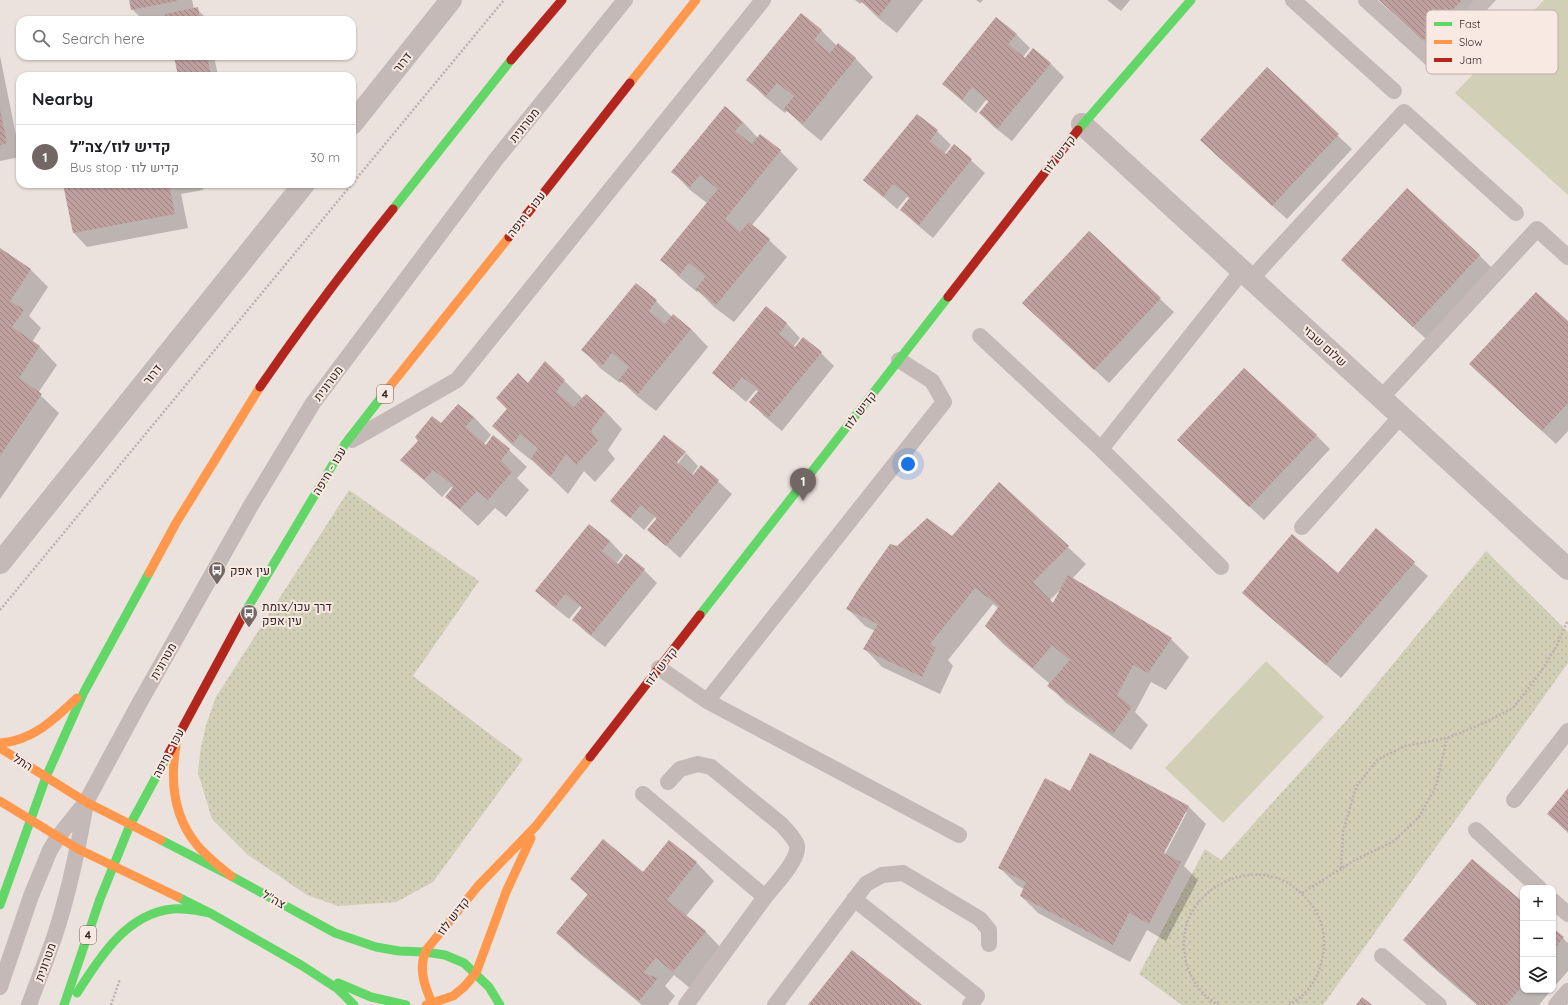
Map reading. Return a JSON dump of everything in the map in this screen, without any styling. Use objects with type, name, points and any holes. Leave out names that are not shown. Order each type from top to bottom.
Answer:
[{"type":"main road","points":[[0,905],[46,777],[84,692],[176,523],[250,401],[288,345],[350,263],[562,0]]},
{"type":"main road","name":"עכו - חיפה","points":[[64,1005],[113,865],[130,825],[254,595],[345,444],[696,0]]},
{"type":"main road","name":"קדיש לוז","points":[[536,826],[506,892],[476,973],[464,987],[453,996],[430,1005],[425,988],[422,968],[425,952],[485,877],[536,826],[1082,124],[1191,0]]},
{"type":"main road","points":[[0,743],[13,742],[42,728],[60,715],[84,692]]},
{"type":"main road","points":[[180,731],[173,769],[177,808],[184,825],[196,845],[231,876]]},
{"type":"main road","name":"התל","points":[[0,748],[46,777]]},
{"type":"main road","name":"צה\"ל","points":[[46,777],[86,802],[231,876],[335,933],[376,947],[399,951],[425,952],[445,955],[464,963],[489,987],[500,1005]]},
{"type":"main road","points":[[0,801],[78,849],[210,913],[301,965],[338,989],[354,1005]]},
{"type":"main road","points":[[71,1005],[102,953],[119,934],[140,920],[156,913],[174,908],[190,909],[210,913]]},
{"type":"main road","points":[[301,965],[361,994],[406,1005]]},
{"type":"street","name":"דרור","points":[[356,119],[451,0]]},
{"type":"street","name":"שלום שבזי","points":[[1082,124],[1568,569]]},
{"type":"street","name":"דרור","points":[[0,563],[301,188]]},
{"type":"lane","name":"מטרונית","points":[[0,987],[30,896],[47,857],[58,837],[86,802],[140,702],[246,514],[313,403],[497,158],[625,0]]},
{"type":"lane","points":[[345,444],[457,380],[763,0]]},
{"type":"lane","points":[[1293,0],[1394,91]]},
{"type":"lane","points":[[1366,0],[1426,54]]},
{"type":"lane","points":[[1476,10],[1485,0]]},
{"type":"lane","points":[[1101,449],[1247,275],[1404,112],[1516,213]]},
{"type":"lane","points":[[1381,398],[1538,229],[1568,257]]},
{"type":"lane","points":[[980,336],[1101,449],[1221,567]]},
{"type":"lane","points":[[707,701],[944,402],[932,380],[899,360]]},
{"type":"lane","points":[[1302,526],[1401,416]]},
{"type":"lane","points":[[659,668],[707,701],[959,835]]},
{"type":"lane","points":[[1514,800],[1568,731]]},
{"type":"lane","points":[[668,782],[680,769],[698,764],[711,767],[782,825],[792,836],[797,846],[794,859],[686,1005]]},
{"type":"lane","points":[[643,794],[766,897]]},
{"type":"lane","name":"מטרונית","points":[[29,1005],[59,923],[78,849],[86,802]]},
{"type":"lane","points":[[1476,830],[1536,885]]},
{"type":"lane","points":[[775,1005],[866,884],[882,875],[903,873],[980,919],[989,930],[989,944]]},
{"type":"lane","points":[[854,900],[977,996],[970,1005]]},
{"type":"lane","points":[[1556,903],[1568,914]]},
{"type":"lane","points":[[1382,956],[1439,1005]]},
{"type":"lane","points":[[1556,1005],[1568,991]]},
{"type":"path","points":[[356,179],[504,0]]},
{"type":"path","points":[[0,610],[349,188]]},
{"type":"path","points":[[1341,868],[1343,832],[1356,787],[1377,760],[1405,746],[1447,738],[1484,723],[1513,708],[1540,673],[1556,647],[1568,620]]},
{"type":"path","points":[[1302,893],[1355,860],[1394,841],[1419,817],[1436,786],[1447,738]]},
{"type":"path","points":[[1219,1005],[1212,1002],[1196,985],[1186,964],[1184,942],[1188,920],[1199,900],[1216,885],[1237,876],[1260,875],[1282,880],[1302,893],[1316,911],[1324,934],[1323,958],[1315,980],[1300,998],[1288,1005]]},
{"type":"shaded area","points":[[1544,0],[1568,0],[1568,195],[1455,93],[1473,74],[1558,74],[1558,10],[1534,10]]},
{"type":"shaded area","points":[[349,490],[479,581],[413,676],[523,759],[433,882],[396,902],[338,906],[307,895],[248,855],[212,819],[198,773],[200,752],[206,725],[216,697]]},
{"type":"shaded area","points":[[1486,551],[1568,632],[1568,663],[1323,1005],[1182,1005],[1139,974],[1205,849],[1221,860],[1347,720]]},
{"type":"shaded area","points":[[1266,661],[1324,717],[1223,823],[1165,768]]},
{"type":"building","points":[[129,0],[177,0],[177,1],[131,10]]},
{"type":"building","points":[[859,0],[892,0],[879,16]]},
{"type":"building","points":[[1379,0],[1462,0],[1452,10],[1426,10],[1426,38],[1423,41]]},
{"type":"building","points":[[198,7],[199,16],[165,16],[165,14]]},
{"type":"building","points":[[801,13],[822,30],[814,40],[830,53],[838,43],[856,58],[803,124],[784,109],[794,96],[777,83],[766,96],[746,80]]},
{"type":"building","points":[[996,17],[1017,34],[1008,44],[1025,58],[1033,48],[1051,63],[998,128],[979,113],[989,101],[972,87],[962,100],[942,84]]},
{"type":"building","points":[[175,60],[208,60],[210,72],[177,72]]},
{"type":"building","points":[[1267,67],[1339,134],[1272,206],[1200,140]]},
{"type":"building","points":[[725,106],[743,122],[735,131],[752,144],[760,134],[781,150],[725,219],[740,232],[749,222],[770,239],[716,305],[696,289],[706,276],[689,263],[679,275],[660,260],[718,189],[700,175],[690,187],[671,172]]},
{"type":"building","points":[[0,109],[7,143],[0,145]]},
{"type":"building","points":[[917,114],[938,130],[930,141],[946,154],[954,144],[972,159],[919,225],[900,210],[910,197],[893,184],[883,197],[863,180]]},
{"type":"building","points":[[64,188],[170,188],[175,214],[73,233]]},
{"type":"building","points":[[1407,188],[1480,255],[1413,327],[1341,260]]},
{"type":"building","points":[[1089,231],[1161,298],[1094,370],[1022,303]]},
{"type":"building","points":[[0,248],[31,269],[10,301],[24,310],[12,327],[40,346],[19,378],[42,394],[0,456]]},
{"type":"building","points":[[636,283],[657,300],[649,311],[665,324],[673,314],[691,329],[638,394],[619,380],[629,367],[612,353],[602,366],[581,350]]},
{"type":"building","points":[[1536,292],[1568,321],[1568,403],[1542,431],[1469,364]]},
{"type":"building","points":[[766,306],[787,323],[779,334],[795,347],[803,337],[822,352],[768,418],[749,402],[759,390],[742,377],[732,390],[712,373]]},
{"type":"building","points":[[545,361],[565,380],[556,392],[574,407],[586,394],[605,411],[591,431],[598,441],[576,465],[566,454],[550,477],[531,459],[538,448],[520,434],[513,444],[492,426],[507,409],[496,398],[518,373],[528,383]]},
{"type":"building","points":[[1244,368],[1317,435],[1249,507],[1177,440]]},
{"type":"building","points":[[458,404],[474,417],[465,427],[486,445],[493,435],[510,449],[501,460],[512,472],[488,500],[477,491],[460,509],[445,497],[454,486],[433,470],[424,480],[400,460],[418,441],[415,437],[432,416],[441,423]]},
{"type":"building","points":[[664,435],[686,452],[677,462],[693,475],[701,465],[719,480],[666,546],[647,530],[657,518],[641,505],[630,518],[610,501]]},
{"type":"building","points":[[999,482],[1069,546],[1033,582],[1053,603],[1068,575],[1172,638],[1148,673],[1133,665],[1117,695],[1132,707],[1113,734],[1047,686],[1070,660],[1052,645],[1033,668],[985,626],[999,606],[975,588],[930,644],[936,648],[922,677],[863,649],[878,624],[846,609],[890,544],[897,546],[927,518],[952,536]]},
{"type":"building","points":[[589,524],[610,541],[602,551],[618,564],[626,554],[645,569],[591,635],[572,620],[582,607],[565,594],[555,607],[535,591]]},
{"type":"building","points":[[1376,528],[1415,562],[1326,665],[1242,593],[1292,534],[1338,573]]},
{"type":"building","points":[[1090,753],[1189,806],[1164,853],[1181,862],[1149,924],[1129,913],[1113,945],[1020,896],[1026,882],[998,868],[1045,778],[1070,791]]},
{"type":"building","points":[[1568,788],[1568,831],[1547,814]]},
{"type":"building","points":[[603,839],[643,872],[669,840],[697,862],[667,900],[706,931],[673,972],[656,958],[643,973],[658,978],[639,1001],[556,933],[588,894],[570,879]]},
{"type":"building","points":[[1472,859],[1520,899],[1520,989],[1506,1005],[1479,1005],[1403,940]]},
{"type":"building","points":[[1556,930],[1564,937],[1556,946]]},
{"type":"building","points":[[852,950],[922,1005],[808,1005]]},
{"type":"building","points":[[1362,997],[1372,1005],[1356,1005]]},
{"type":"traffic: fast","points":[[1078,130],[1191,0]]},
{"type":"traffic: fast","points":[[393,209],[511,60]]},
{"type":"traffic: fast","points":[[700,615],[948,297]]},
{"type":"traffic: fast","points":[[244,614],[345,444],[383,395]]},
{"type":"traffic: fast","points":[[0,905],[46,777],[84,692],[149,573]]},
{"type":"traffic: fast","points":[[64,1005],[100,899],[130,825],[169,753]]},
{"type":"traffic: fast","points":[[161,840],[231,876],[335,933],[376,947],[399,951],[425,952],[445,955],[464,963],[489,987],[500,1005]]},
{"type":"traffic: fast","points":[[178,897],[210,913],[301,965],[338,989],[354,1005]]},
{"type":"traffic: fast","points":[[77,993],[105,952],[116,939],[128,928],[142,919],[157,912],[173,909],[187,909],[210,913]]},
{"type":"traffic: fast","points":[[338,983],[371,997],[406,1005]]},
{"type":"traffic: slow","points":[[630,83],[696,0]]},
{"type":"traffic: slow","points":[[383,395],[509,237]]},
{"type":"traffic: slow","points":[[149,573],[176,523],[260,387]]},
{"type":"traffic: slow","points":[[0,743],[22,738],[42,728],[77,698]]},
{"type":"traffic: slow","points":[[176,746],[174,759],[174,785],[183,823],[197,845],[231,876]]},
{"type":"traffic: slow","points":[[0,748],[86,802],[161,840]]},
{"type":"traffic: slow","points":[[433,1005],[427,992],[422,970],[424,956],[427,949],[478,886],[536,826],[590,757]]},
{"type":"traffic: slow","points":[[0,801],[78,849],[178,897]]},
{"type":"traffic: slow","points":[[426,1005],[453,996],[464,987],[476,973],[506,892],[531,838]]},
{"type":"traffic: jam","points":[[511,60],[562,0]]},
{"type":"traffic: jam","points":[[509,237],[630,83]]},
{"type":"traffic: jam","points":[[948,297],[1078,130]]},
{"type":"traffic: jam","points":[[260,387],[325,297],[393,209]]},
{"type":"traffic: jam","points":[[169,753],[244,614]]},
{"type":"traffic: jam","points":[[590,757],[700,615]]},
{"type":"place","name":"קדיש לוז/צה״ל","points":[[803,501]]},
{"type":"place","name":"עין אפק","points":[[217,585]]},
{"type":"place","name":"דרך עכו/צומת עין אפק","points":[[249,628]]}]
